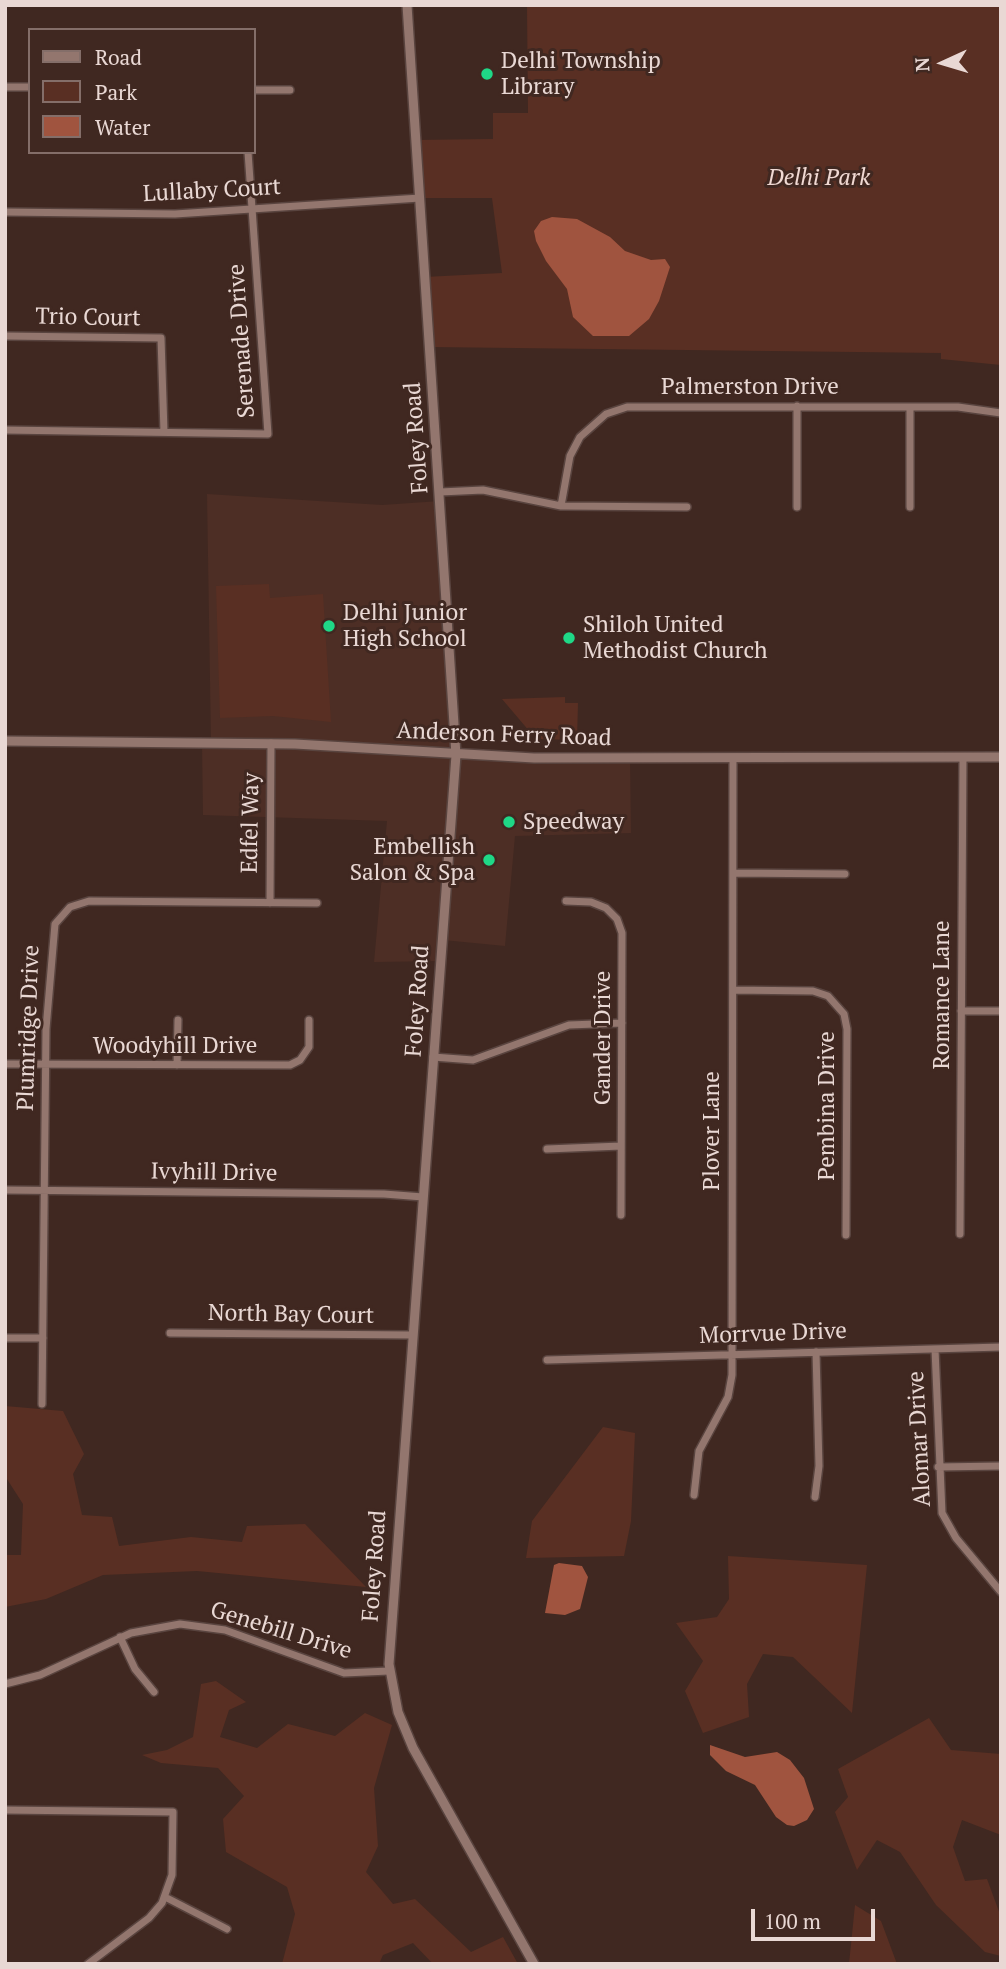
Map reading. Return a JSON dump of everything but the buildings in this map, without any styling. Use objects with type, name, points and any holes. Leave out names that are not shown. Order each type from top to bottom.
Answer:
[{"type":"street","name":"Foley Road","points":[[407,5],[456,755],[388,1644],[389,1671],[398,1712],[412,1748],[534,1964]]},
{"type":"street","points":[[5,87],[28,87]]},
{"type":"street","points":[[256,90],[290,90]]},
{"type":"street","name":"Serenade Drive","points":[[5,430],[268,433],[248,154]]},
{"type":"street","name":"Lullaby Court","points":[[5,212],[175,214],[420,198]]},
{"type":"street","name":"Trio Court","points":[[5,336],[161,338],[164,432]]},
{"type":"street","name":"Palmerston Drive","points":[[561,506],[575,446],[588,428],[616,410],[639,405],[958,407],[1001,413]]},
{"type":"street","points":[[797,406],[797,507]]},
{"type":"street","points":[[910,407],[910,508]]},
{"type":"street","points":[[440,492],[483,490],[561,506],[687,507]]},
{"type":"street","name":"Anderson Ferry Road","points":[[5,741],[271,743],[353,746],[456,755],[733,759],[1001,757]]},
{"type":"street","name":"Edfel Way","points":[[270,903],[271,743]]},
{"type":"street","name":"Romance Lane","points":[[960,1234],[963,757]]},
{"type":"street","name":"Plover Lane","points":[[694,1494],[699,1451],[731,1387],[733,759]]},
{"type":"street","points":[[733,873],[845,874]]},
{"type":"street","name":"Plumridge Drive","points":[[42,1404],[45,1064],[52,932],[59,917],[71,907],[89,901],[317,903]]},
{"type":"street","name":"Gander Drive","points":[[566,901],[598,904],[612,913],[620,925],[621,1215]]},
{"type":"street","name":"Pembina Drive","points":[[733,990],[821,993],[835,1001],[844,1014],[847,1029],[846,1235]]},
{"type":"street","points":[[961,1011],[1001,1011]]},
{"type":"street","points":[[177,1065],[178,1020]]},
{"type":"street","name":"Woodyhill Drive","points":[[5,1064],[290,1065],[300,1060],[309,1047],[309,1020]]},
{"type":"street","points":[[433,1058],[473,1060],[569,1025],[622,1023]]},
{"type":"street","points":[[547,1149],[621,1146]]},
{"type":"street","name":"Ivyhill Drive","points":[[5,1190],[423,1197]]},
{"type":"street","name":"North Bay Court","points":[[170,1333],[412,1335]]},
{"type":"street","points":[[5,1338],[43,1338]]},
{"type":"street","name":"Morrvue Drive","points":[[547,1360],[1001,1347]]},
{"type":"street","name":"Alomar Drive","points":[[935,1349],[939,1502],[947,1524],[1001,1592]]},
{"type":"street","points":[[815,1497],[819,1466],[816,1352]]},
{"type":"street","points":[[938,1468],[1001,1466]]},
{"type":"street","name":"Genebill Drive","points":[[5,1684],[40,1675],[120,1637],[149,1627],[195,1624],[225,1630],[344,1673],[389,1671]]},
{"type":"street","points":[[120,1637],[135,1669],[154,1692]]},
{"type":"street","points":[[5,1810],[173,1812],[172,1875],[165,1897],[149,1919],[88,1964]]},
{"type":"street","points":[[165,1897],[228,1928]]},
{"type":"shaded area","points":[[207,494],[382,505],[440,501],[457,755],[630,758],[631,833],[515,836],[505,946],[443,940],[441,961],[374,962],[387,821],[203,815],[202,743],[211,742]]},
{"type":"green space","name":"Delhi Park","points":[[527,5],[1001,5],[1001,365],[941,359],[941,353],[430,347],[425,277],[502,273],[492,198],[420,198],[416,140],[493,139],[493,113],[528,113]]},
{"type":"green space","points":[[269,584],[270,598],[323,594],[331,722],[273,716],[220,718],[216,586]]},
{"type":"green space","points":[[565,697],[565,703],[578,703],[577,740],[536,739],[502,699]]},
{"type":"green space","points":[[5,1406],[63,1411],[84,1454],[73,1474],[82,1515],[112,1517],[119,1546],[191,1537],[242,1542],[247,1526],[305,1524],[366,1587],[197,1571],[103,1575],[46,1599],[5,1607],[5,1555],[21,1555],[23,1504],[5,1476]]},
{"type":"green space","points":[[603,1427],[635,1433],[631,1521],[624,1556],[526,1558],[532,1521]]},
{"type":"green space","points":[[728,1556],[867,1565],[852,1713],[793,1657],[763,1654],[747,1684],[749,1717],[703,1733],[685,1691],[703,1661],[676,1623],[717,1617],[729,1599]]},
{"type":"green space","points":[[216,1681],[246,1702],[229,1710],[220,1737],[257,1748],[288,1724],[335,1736],[365,1713],[392,1725],[374,1788],[378,1846],[366,1872],[393,1904],[415,1899],[471,1952],[503,1937],[518,1964],[433,1964],[413,1943],[383,1955],[379,1964],[282,1964],[295,1914],[287,1887],[226,1852],[223,1819],[244,1796],[218,1768],[161,1763],[142,1755],[167,1750],[193,1737],[201,1684]]},
{"type":"green space","points":[[929,1718],[951,1750],[1001,1754],[1001,1835],[962,1820],[953,1847],[965,1881],[987,1879],[1001,1917],[1001,1956],[985,1952],[936,1905],[900,1852],[877,1840],[857,1870],[835,1812],[848,1797],[838,1769]]},
{"type":"green space","points":[[855,1905],[881,1921],[897,1964],[849,1964]]},
{"type":"water","points":[[552,217],[577,219],[610,237],[625,251],[651,260],[665,259],[670,267],[659,301],[649,319],[629,336],[593,336],[573,317],[567,289],[546,261],[536,241],[534,231],[541,221]]},
{"type":"water","points":[[559,1563],[582,1566],[588,1577],[580,1609],[565,1615],[545,1613],[554,1565]]},
{"type":"water","points":[[710,1745],[745,1757],[777,1752],[790,1760],[804,1778],[814,1809],[807,1820],[794,1826],[787,1825],[776,1817],[755,1785],[726,1771],[710,1755]]},
{"type":"place","name":"Delhi Township Library","points":[[487,74]]},
{"type":"place","name":"Delhi Junior High School","points":[[329,626]]},
{"type":"place","name":"Shiloh United Methodist Church","points":[[569,638]]},
{"type":"place","name":"Speedway","points":[[509,822]]},
{"type":"place","name":"Embellish Salon & Spa","points":[[489,860]]}]
